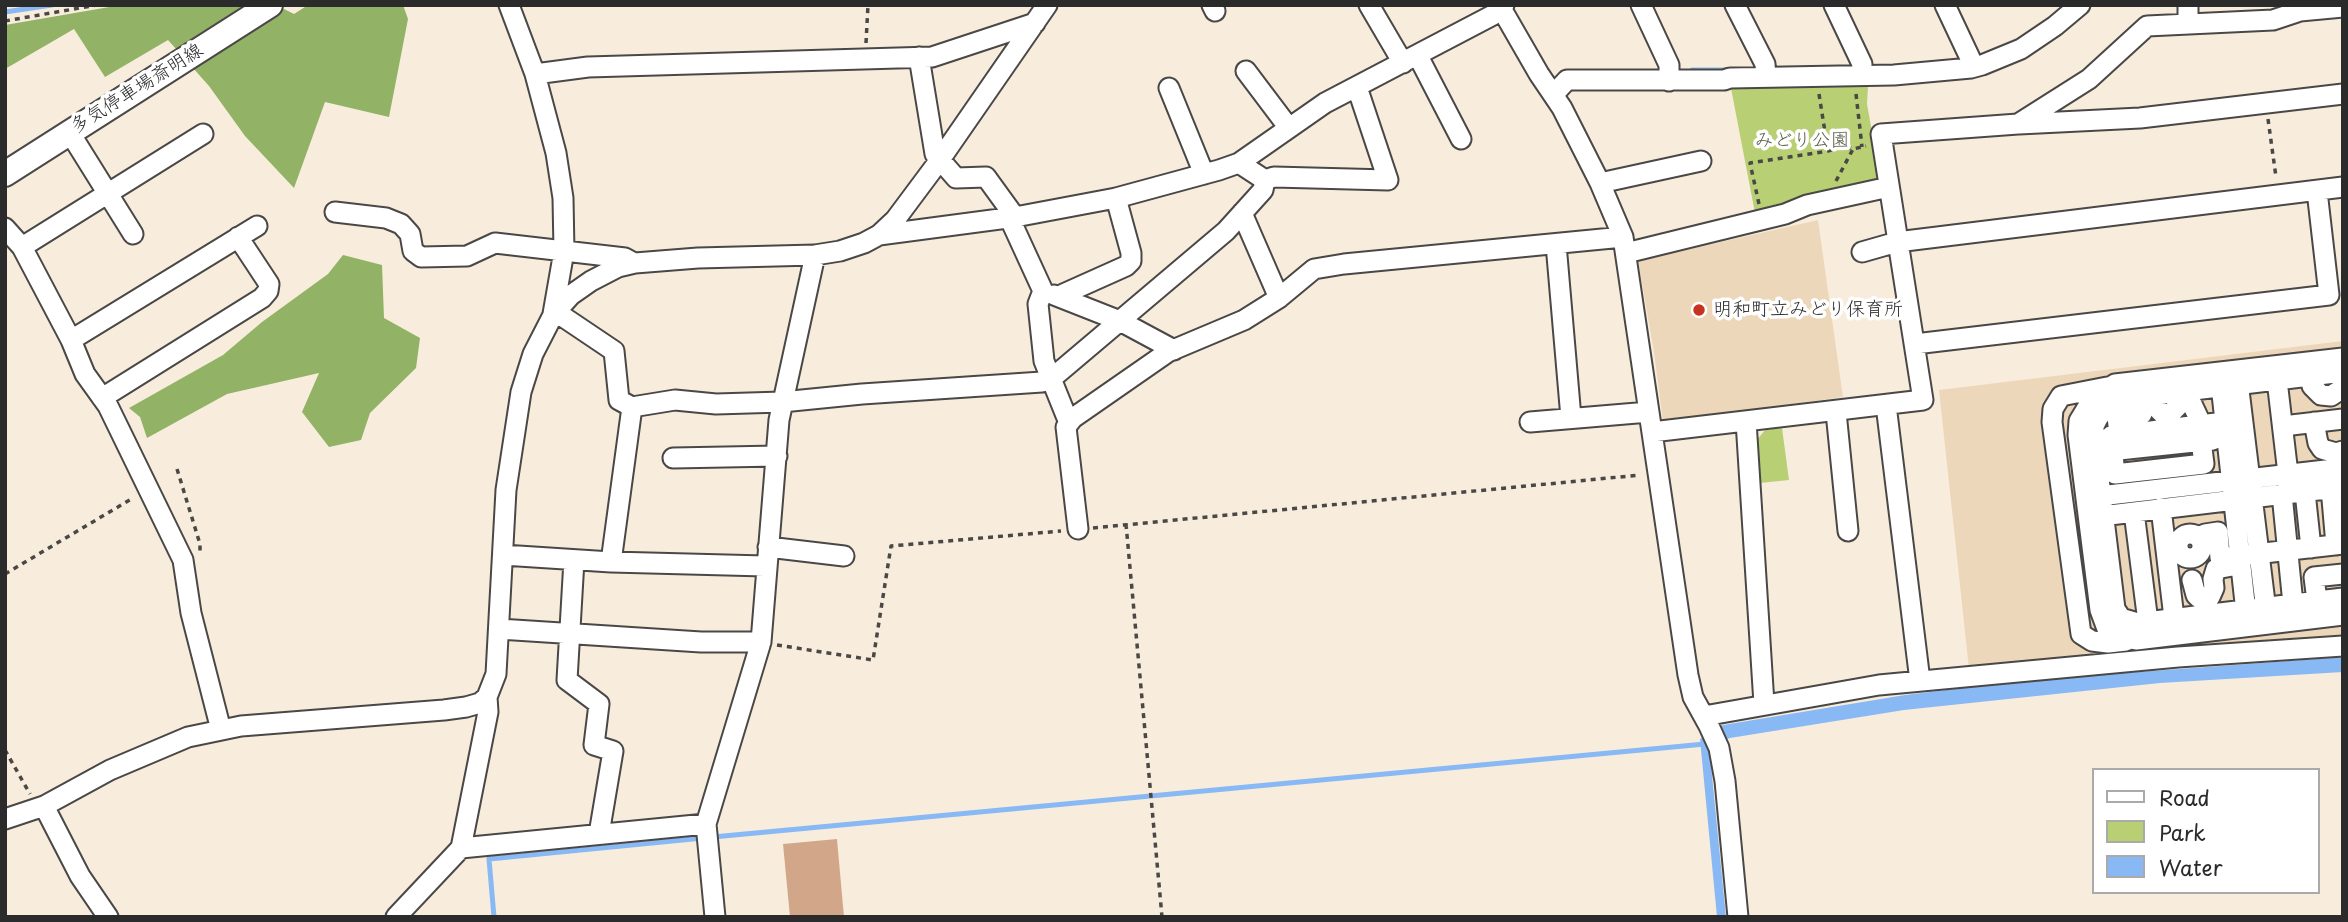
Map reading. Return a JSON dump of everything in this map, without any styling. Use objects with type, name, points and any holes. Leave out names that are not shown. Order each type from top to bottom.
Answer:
[{"type":"main road","name":"多気停車場斎明線","points":[[5,174],[270,5]]},
{"type":"street","points":[[509,5],[535,74],[556,153],[563,198],[564,251],[555,313]]},
{"type":"street","points":[[396,917],[461,848],[488,712],[487,697],[496,674],[506,490],[521,392],[533,354],[555,313],[571,295],[618,267],[698,258],[840,251],[864,243],[879,234],[895,220],[940,160],[1047,5]]},
{"type":"street","points":[[1370,5],[1410,60],[1461,139]]},
{"type":"street","points":[[1641,5],[1669,73]]},
{"type":"street","points":[[1735,5],[1765,71]]},
{"type":"street","points":[[1834,5],[1858,76]]},
{"type":"street","points":[[1945,5],[1970,63]]},
{"type":"street","points":[[879,234],[1012,217],[1116,198],[1239,163],[1325,103],[1493,15],[1502,7],[1539,74],[1554,94],[1600,183],[1624,245],[1688,675],[1693,697],[1718,748],[1726,781],[1738,917]]},
{"type":"street","points":[[2018,124],[2089,79],[2147,26],[2188,14],[2273,20],[2300,8],[2343,7]]},
{"type":"street","points":[[1554,94],[1567,80],[1669,73],[1765,71],[1858,76],[1894,75],[1970,63],[2021,49],[2065,9]]},
{"type":"street","points":[[535,74],[588,67],[932,57],[1035,23]]},
{"type":"street","points":[[919,57],[935,154],[956,178],[986,177],[1012,217],[1051,294],[1120,321],[1174,350]]},
{"type":"street","points":[[1246,71],[1289,128]]},
{"type":"street","points":[[1265,180],[1274,177],[1388,180],[1357,86]]},
{"type":"street","points":[[1169,88],[1204,174]]},
{"type":"street","points":[[1530,422],[1571,418],[1651,422],[1746,421],[1923,400],[1889,187],[1872,146],[1881,134],[2140,118],[2343,94]]},
{"type":"street","points":[[70,132],[133,234]]},
{"type":"street","points":[[22,247],[203,134]]},
{"type":"street","points":[[1600,183],[1701,160]]},
{"type":"street","points":[[1239,163],[1265,180]]},
{"type":"street","points":[[555,313],[614,351],[619,400],[632,407],[675,401],[716,404],[782,402],[1051,379],[1226,230],[1263,190],[1265,180]]},
{"type":"street","points":[[1078,529],[1066,427],[1073,418],[1174,350],[1244,320],[1279,298],[1314,269],[1556,244],[1624,245],[1786,214],[1807,205],[1889,187]]},
{"type":"street","points":[[1862,252],[1897,242],[2343,187]]},
{"type":"street","points":[[1915,344],[2329,295],[2317,191]]},
{"type":"street","points":[[1069,423],[1044,361],[1038,304],[1051,294],[1126,266],[1131,261],[1116,198]]},
{"type":"street","points":[[335,212],[386,218],[401,224],[410,234],[413,251],[421,257],[467,256],[495,243],[625,258],[635,263]]},
{"type":"street","points":[[1242,213],[1279,298]]},
{"type":"street","points":[[71,340],[257,226]]},
{"type":"street","points":[[5,228],[22,247],[71,340],[85,374],[108,406],[183,560],[191,613],[221,730]]},
{"type":"street","points":[[102,398],[262,298],[268,291],[269,284],[238,237]]},
{"type":"street","points":[[1556,244],[1571,418]]},
{"type":"street","points":[[715,917],[706,825],[761,642],[766,557],[782,402],[815,254]]},
{"type":"street","points":[[2147,395],[2163,414],[2170,414],[2181,403],[2192,404],[2197,411],[2204,464],[2115,474],[2109,446],[2095,426],[2104,410],[2119,399],[2343,358]]},
{"type":"street","points":[[2343,372],[2277,380],[2229,378],[2126,383],[2061,396],[2053,409],[2052,422],[2081,634],[2092,641],[2136,640],[2257,617],[2293,604],[2343,598]]},
{"type":"street","points":[[2311,376],[2312,387],[2321,395],[2331,396],[2343,388]]},
{"type":"street","points":[[2229,378],[2226,430],[2242,489]]},
{"type":"street","points":[[2229,378],[2247,558],[2257,617]]},
{"type":"street","points":[[2277,380],[2288,474]]},
{"type":"street","points":[[2111,386],[2093,398],[2079,421],[2078,435],[2115,609],[2120,618],[2125,621],[2148,622],[2174,618],[2343,615]]},
{"type":"street","points":[[2136,640],[2113,634],[2103,621],[2095,506],[2117,416],[2142,414],[2147,395]]},
{"type":"street","points":[[1886,405],[1920,681]]},
{"type":"street","points":[[611,562],[632,407]]},
{"type":"street","points":[[1836,412],[1848,531]]},
{"type":"street","points":[[2283,426],[2343,419]]},
{"type":"street","points":[[1746,421],[1764,704]]},
{"type":"street","points":[[2314,422],[2318,443],[2322,449],[2336,453],[2343,451]]},
{"type":"street","points":[[2109,446],[2226,430]]},
{"type":"street","points":[[673,458],[777,456]]},
{"type":"street","points":[[2095,506],[2134,512],[2185,506],[2288,474],[2343,468]]},
{"type":"street","points":[[2095,506],[2242,489],[2282,494],[2337,488],[2343,568]]},
{"type":"street","points":[[2305,492],[2311,548]]},
{"type":"street","points":[[2282,494],[2293,604]]},
{"type":"street","points":[[2185,506],[2197,534]]},
{"type":"street","points":[[2161,509],[2174,618]]},
{"type":"street","points":[[2134,512],[2148,622]]},
{"type":"street","points":[[2247,558],[2217,569],[2210,597],[2199,598],[2192,580],[2203,575],[2205,568],[2202,561],[2181,553],[2178,545],[2181,538],[2218,533],[2220,558],[2247,558],[2340,545]]},
{"type":"street","points":[[503,555],[611,562],[844,556]]},
{"type":"street","points":[[574,560],[567,680],[600,704],[594,745],[613,751],[598,834]]},
{"type":"street","points":[[2316,601],[2314,577],[2343,574]]},
{"type":"street","points":[[499,629],[688,641],[761,642]]},
{"type":"street","points":[[1707,721],[1764,704],[1854,688],[2178,657],[2343,646]]},
{"type":"street","points":[[5,818],[41,807],[110,771],[188,737],[221,730],[332,717],[466,707],[480,703],[487,697]]},
{"type":"street","points":[[41,807],[80,876],[108,917]]},
{"type":"street","points":[[461,848],[706,825]]},
{"type":"path","points":[[5,21],[97,5]]},
{"type":"path","points":[[865,59],[868,5]]},
{"type":"path","points":[[1770,201],[1759,204],[1750,163],[1845,146],[1853,149],[1872,146],[1856,93],[1858,76]]},
{"type":"path","points":[[1828,151],[1818,90],[1829,90]]},
{"type":"path","points":[[2265,103],[2279,195]]},
{"type":"path","points":[[761,642],[873,660],[891,546],[1658,473]]},
{"type":"path","points":[[5,574],[142,492],[151,494]]},
{"type":"path","points":[[1126,524],[1161,917]]},
{"type":"path","points":[[5,750],[41,807]]},
{"type":"shaded area","points":[[1818,220],[1843,397],[1663,422],[1638,261]]},
{"type":"shaded area","points":[[2343,341],[2343,640],[1969,669],[1939,390]]},
{"type":"green space","points":[[121,5],[276,5],[294,14],[308,5],[403,5],[408,19],[389,117],[325,102],[294,188],[245,136],[209,86],[168,40],[105,77],[74,29],[5,69],[5,25]]},
{"type":"green space","name":"みどり公園","points":[[1864,82],[1868,87],[1867,104],[1881,182],[1755,213],[1730,83]]},
{"type":"green space","points":[[343,255],[382,265],[384,318],[420,338],[416,368],[370,413],[361,440],[329,447],[302,412],[319,373],[227,394],[147,438],[140,417],[129,408],[223,355],[262,322],[328,274]]},
{"type":"green space","points":[[1782,428],[1789,480],[1760,483],[1756,441],[1765,430]]},
{"type":"water","points":[[2343,657],[2343,672],[2160,683],[1904,710],[1730,738],[1709,745],[1726,917],[1717,917],[1700,739],[1723,725],[1905,695],[2029,680]]},
{"type":"building","points":[[837,839],[844,917],[790,917],[783,844]]},
{"type":"waterway","points":[[5,12],[52,5]]},
{"type":"waterway","points":[[1692,70],[1728,70]]},
{"type":"waterway","points":[[713,837],[1705,744]]},
{"type":"waterway","points":[[494,917],[489,859],[703,838]]},
{"type":"place","name":"明和町立みどり保育所","points":[[1699,310]]}]
